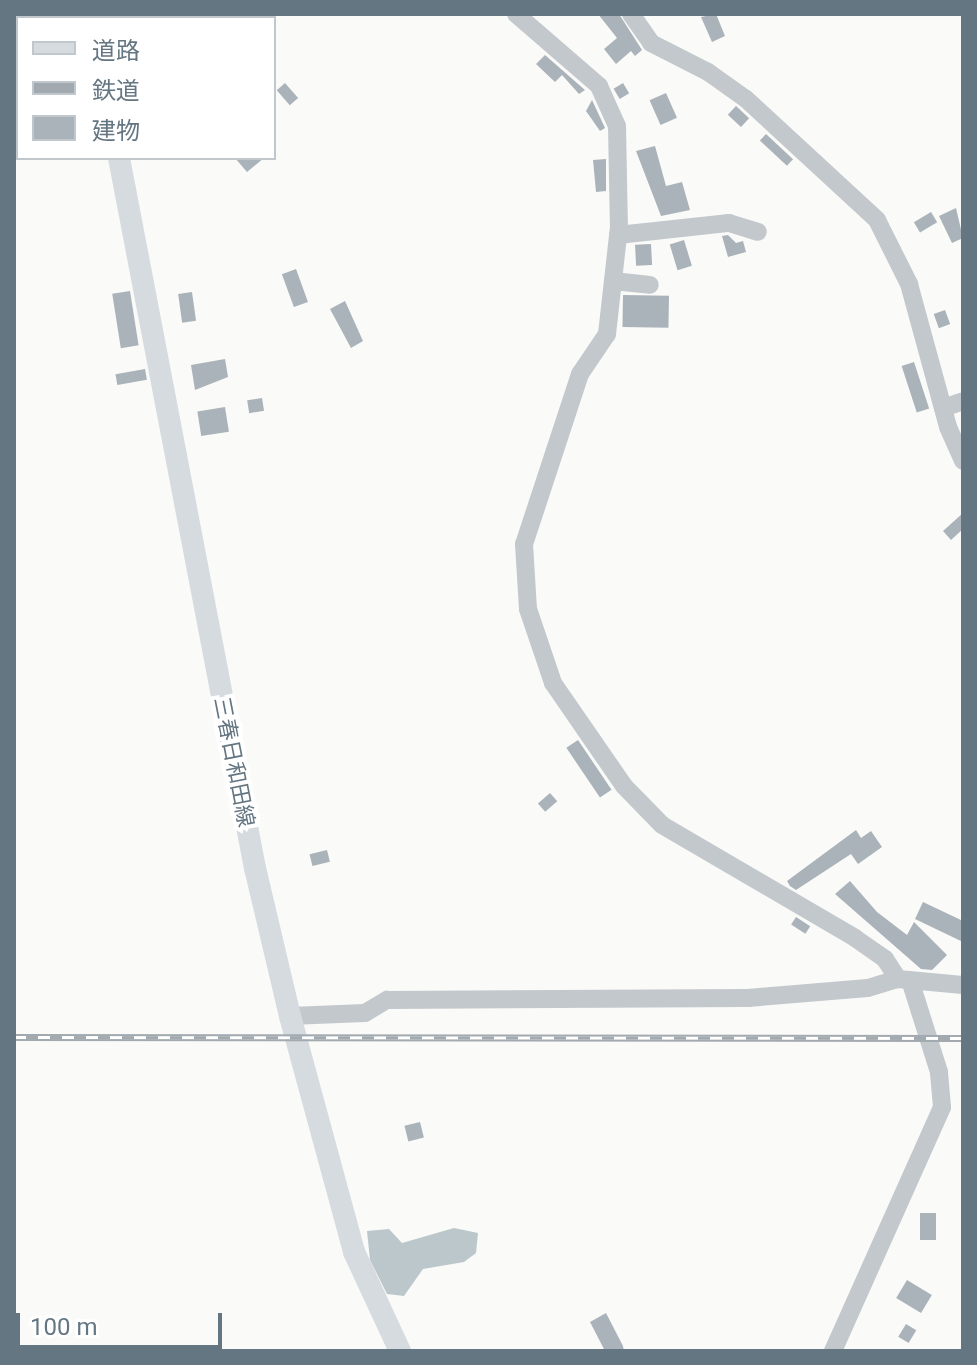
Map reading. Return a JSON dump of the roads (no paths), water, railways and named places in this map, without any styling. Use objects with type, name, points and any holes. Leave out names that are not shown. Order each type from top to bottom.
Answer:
[{"type":"main road","name":"三春日和田線","points":[[119,160],[249,841],[290,1016],[354,1252],[400,1351]]},
{"type":"street","points":[[516,14],[577,63],[613,108],[618,235],[604,342],[580,374],[524,544],[526,599],[553,683],[624,786],[662,825],[702,853],[855,938],[885,959],[907,983],[942,1086],[937,1127],[833,1351]]},
{"type":"street","points":[[631,14],[651,43],[708,72],[746,99],[877,220],[909,284],[943,408],[963,461]]},
{"type":"street","points":[[618,235],[729,223],[758,232]]},
{"type":"street","points":[[613,281],[650,285]]},
{"type":"street","points":[[943,408],[963,401]]},
{"type":"street","points":[[290,1016],[365,1013],[387,1000],[748,998],[907,983],[963,985]]},
{"type":"railway","points":[[14,1037],[963,1038]]}]
